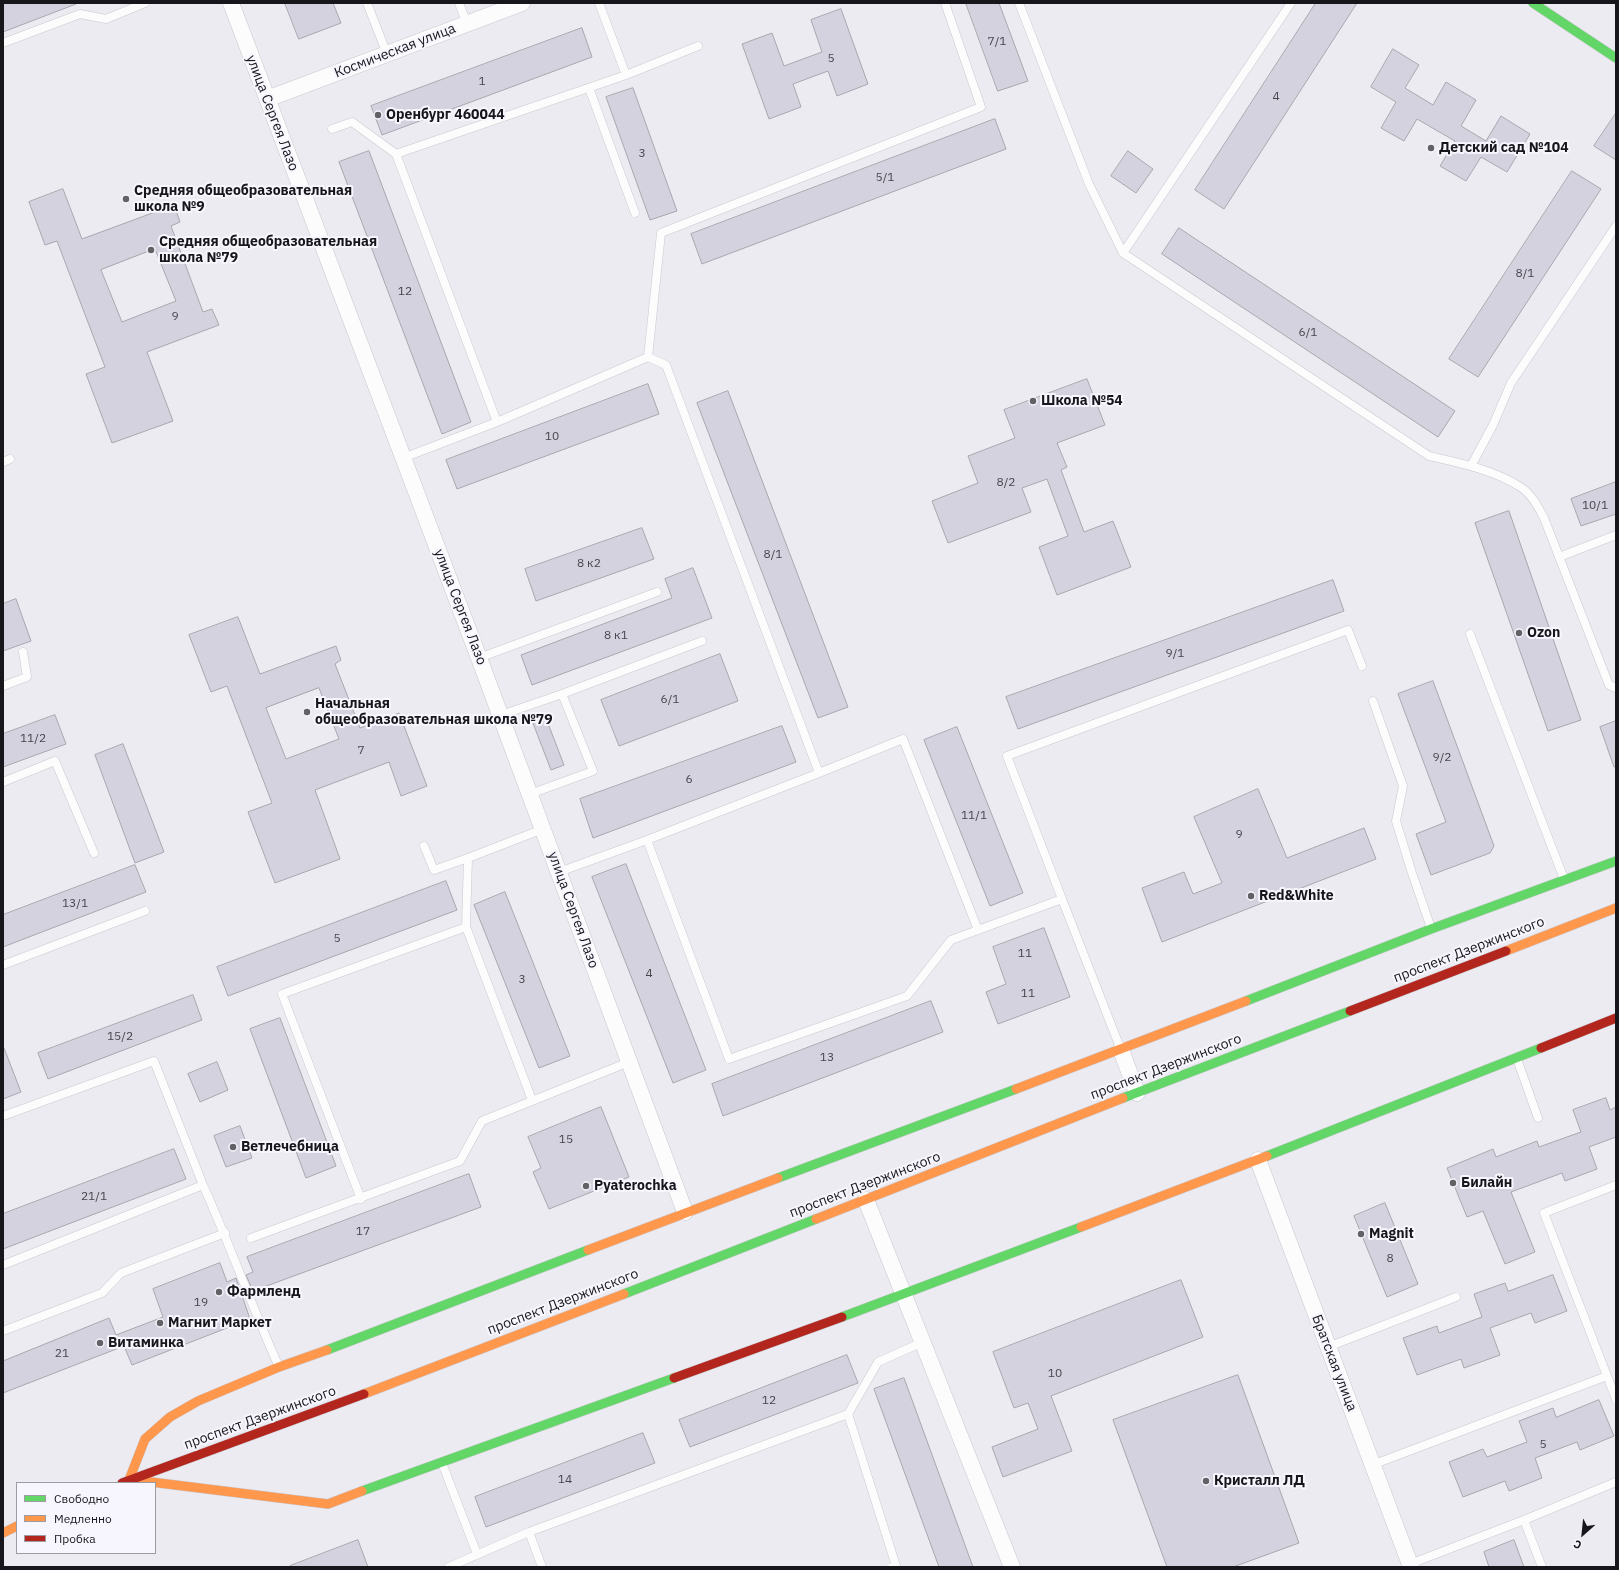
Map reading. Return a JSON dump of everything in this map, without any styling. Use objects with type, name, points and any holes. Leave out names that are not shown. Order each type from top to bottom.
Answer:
[{"type":"street","name":"улица Сергея Лазо","points":[[231,3],[501,715],[685,1212]]},
{"type":"street","name":"Космическая улица","points":[[267,99],[522,3]]},
{"type":"street","points":[[1533,3],[1616,58]]},
{"type":"street","points":[[126,1481],[145,1438],[170,1417],[198,1401],[279,1367],[379,1331],[685,1212],[1121,1050],[1431,929],[1616,861]]},
{"type":"street","name":"проспект Дзержинского","points":[[126,1481],[326,1410],[1137,1093],[1616,908]]},
{"type":"street","points":[[156,1484],[328,1504],[904,1294],[1258,1160],[1616,1018]]},
{"type":"street","points":[[1121,1050],[1137,1093]]},
{"type":"street","name":"Братская улица","points":[[1258,1160],[1410,1566]]},
{"type":"street","points":[[866,1200],[1012,1567]]},
{"type":"lane","points":[[3,43],[80,14],[106,19],[145,3]]},
{"type":"lane","points":[[367,3],[386,54]]},
{"type":"lane","points":[[459,3],[467,24]]},
{"type":"lane","points":[[599,3],[626,75]]},
{"type":"lane","points":[[648,357],[661,233],[981,107],[945,3]]},
{"type":"lane","points":[[1019,3],[1089,184],[1123,253],[1429,456],[1471,466],[1523,489],[1536,503],[1544,518],[1609,685],[1616,688]]},
{"type":"lane","points":[[1123,253],[1291,3]]},
{"type":"lane","points":[[396,154],[626,75],[698,46]]},
{"type":"lane","points":[[589,88],[635,213]]},
{"type":"lane","points":[[332,129],[352,122],[396,154],[497,422]]},
{"type":"lane","points":[[1471,466],[1493,426],[1511,383],[1616,226]]},
{"type":"lane","points":[[403,458],[497,422],[648,357],[666,365],[818,773]]},
{"type":"lane","points":[[1559,556],[1616,535]]},
{"type":"lane","points":[[479,658],[657,592]]},
{"type":"lane","points":[[1121,1050],[1007,756],[1348,630],[1362,666]]},
{"type":"lane","points":[[1470,634],[1564,880]]},
{"type":"lane","points":[[501,715],[562,694],[702,641]]},
{"type":"lane","points":[[3,686],[27,677],[23,652]]},
{"type":"lane","points":[[530,794],[593,771],[562,694]]},
{"type":"lane","points":[[1373,701],[1403,786],[1396,821],[1431,929]]},
{"type":"lane","points":[[559,872],[647,840],[903,739],[978,930]]},
{"type":"lane","points":[[3,782],[55,761],[94,852]]},
{"type":"lane","points":[[424,846],[434,870],[543,829]]},
{"type":"lane","points":[[647,840],[729,1059],[907,996],[951,940],[1062,899]]},
{"type":"lane","points":[[468,858],[466,927],[532,1100]]},
{"type":"lane","points":[[3,965],[145,911]]},
{"type":"lane","points":[[361,1199],[282,994],[466,927]]},
{"type":"lane","points":[[1516,1058],[1538,1118]]},
{"type":"lane","points":[[3,1116],[154,1061],[225,1233],[255,1312],[279,1367]]},
{"type":"lane","points":[[251,1238],[361,1199],[460,1161],[482,1121],[629,1062]]},
{"type":"lane","points":[[3,1266],[204,1185]]},
{"type":"lane","points":[[1616,1185],[1544,1213],[1616,1399]]},
{"type":"lane","points":[[3,1331],[102,1293],[121,1273],[225,1233]]},
{"type":"lane","points":[[1328,1347],[1456,1297]]},
{"type":"lane","points":[[449,1567],[529,1532],[848,1414],[878,1362],[923,1342]]},
{"type":"lane","points":[[1372,1465],[1607,1376]]},
{"type":"lane","points":[[848,1414],[896,1566],[892,1567]]},
{"type":"lane","points":[[442,1462],[477,1554]]},
{"type":"lane","points":[[1410,1566],[1616,1482]]},
{"type":"lane","points":[[1524,1520],[1542,1567]]},
{"type":"lane","points":[[529,1532],[542,1567]]},
{"type":"building","points":[[3,3],[76,3],[76,4],[3,32]]},
{"type":"building","points":[[285,3],[333,3],[341,23],[299,39]]},
{"type":"building","points":[[966,3],[999,3],[1028,81],[998,91]]},
{"type":"building","points":[[1316,3],[1357,3],[1224,209],[1195,190]]},
{"type":"building","points":[[841,9],[868,84],[837,96],[828,71],[793,84],[801,107],[769,119],[742,44],[772,33],[784,66],[822,52],[811,20]]},
{"type":"building","points":[[582,28],[592,57],[382,135],[371,106]]},
{"type":"building","points":[[1393,49],[1419,65],[1405,88],[1433,105],[1446,82],[1476,100],[1461,126],[1486,141],[1501,116],[1530,134],[1507,172],[1481,157],[1466,181],[1440,166],[1455,141],[1417,119],[1404,141],[1381,128],[1396,102],[1371,87]]},
{"type":"building","points":[[633,88],[677,211],[650,220],[606,97]]},
{"type":"building","points":[[1616,113],[1616,160],[1594,146]]},
{"type":"building","points":[[995,119],[1006,149],[702,264],[691,234]]},
{"type":"building","points":[[369,151],[471,422],[442,434],[339,162]]},
{"type":"building","points":[[1128,151],[1153,169],[1136,193],[1111,176]]},
{"type":"building","points":[[1572,171],[1601,189],[1478,377],[1449,359]]},
{"type":"building","points":[[63,189],[82,239],[174,205],[180,222],[171,226],[203,312],[212,309],[219,325],[147,352],[173,421],[112,443],[86,374],[105,367],[57,241],[45,245],[29,202]],"holes":[[[155,249],[176,301],[122,322],[101,270]]]},
{"type":"building","points":[[1179,228],[1455,411],[1438,437],[1162,254]]},
{"type":"building","points":[[1087,379],[1105,425],[1057,443],[1067,467],[1061,470],[1084,532],[1113,521],[1131,567],[1057,595],[1039,547],[1068,536],[1047,479],[1022,488],[1031,512],[948,543],[932,501],[978,483],[968,456],[1015,438],[1004,410]]},
{"type":"building","points":[[648,384],[659,414],[457,489],[446,460]]},
{"type":"building","points":[[728,391],[848,707],[818,718],[697,403]]},
{"type":"building","points":[[1616,482],[1616,514],[1581,526],[1571,499]]},
{"type":"building","points":[[1509,511],[1581,720],[1548,731],[1475,523]]},
{"type":"building","points":[[642,528],[654,559],[536,601],[525,569]]},
{"type":"building","points":[[693,568],[712,618],[532,685],[521,655],[672,598],[665,579]]},
{"type":"building","points":[[1333,580],[1344,611],[1018,729],[1006,697]]},
{"type":"building","points":[[16,599],[31,641],[3,651],[3,604]]},
{"type":"building","points":[[238,617],[260,674],[336,646],[341,660],[335,664],[360,728],[399,713],[427,786],[401,796],[389,762],[315,790],[340,859],[275,883],[248,812],[272,803],[227,686],[211,692],[189,635]],"holes":[[[319,688],[339,739],[286,759],[266,708]]]},
{"type":"building","points":[[720,654],[738,701],[619,746],[601,700]]},
{"type":"building","points":[[1433,681],[1494,846],[1490,853],[1431,875],[1416,834],[1446,822],[1398,694]]},
{"type":"building","points":[[544,713],[564,765],[551,770],[531,718]]},
{"type":"building","points":[[55,715],[66,744],[3,767],[3,734]]},
{"type":"building","points":[[1616,721],[1616,767],[1614,767],[1600,727]]},
{"type":"building","points":[[782,726],[796,762],[593,838],[580,799]]},
{"type":"building","points":[[957,727],[1023,893],[990,906],[924,740]]},
{"type":"building","points":[[123,744],[164,852],[135,863],[95,755]]},
{"type":"building","points":[[1258,789],[1287,858],[1364,828],[1376,859],[1162,942],[1142,888],[1184,872],[1193,894],[1222,883],[1194,817]]},
{"type":"building","points":[[626,864],[706,1070],[673,1083],[592,877]]},
{"type":"building","points":[[135,865],[146,892],[3,947],[3,915]]},
{"type":"building","points":[[446,881],[457,910],[228,996],[217,967]]},
{"type":"building","points":[[505,892],[570,1056],[539,1068],[474,905]]},
{"type":"building","points":[[1044,928],[1070,997],[998,1024],[986,992],[1006,984],[993,947]]},
{"type":"building","points":[[193,995],[202,1020],[48,1079],[38,1053]]},
{"type":"building","points":[[931,1001],[943,1032],[723,1116],[712,1084]]},
{"type":"building","points":[[280,1018],[336,1166],[306,1178],[250,1029]]},
{"type":"building","points":[[3,1048],[21,1092],[3,1099]]},
{"type":"building","points":[[217,1062],[228,1090],[200,1102],[188,1074]]},
{"type":"building","points":[[1606,1098],[1610,1110],[1616,1107],[1616,1137],[1589,1147],[1597,1169],[1565,1181],[1562,1173],[1511,1192],[1535,1252],[1505,1264],[1483,1211],[1467,1217],[1447,1168],[1493,1149],[1496,1157],[1537,1141],[1539,1147],[1581,1132],[1573,1110]]},
{"type":"building","points":[[601,1107],[629,1177],[549,1209],[533,1172],[541,1168],[528,1137]]},
{"type":"building","name":"Ветлечебница","points":[[240,1126],[252,1158],[226,1167],[214,1136]]},
{"type":"building","points":[[174,1149],[186,1179],[3,1249],[3,1214]]},
{"type":"building","points":[[469,1174],[481,1207],[253,1291],[246,1275],[253,1272],[247,1257]]},
{"type":"building","points":[[1385,1203],[1418,1284],[1387,1297],[1354,1216]]},
{"type":"building","points":[[220,1263],[227,1282],[236,1278],[250,1319],[132,1365],[124,1346],[3,1393],[3,1361],[109,1318],[116,1335],[163,1317],[153,1289]]},
{"type":"building","points":[[1553,1275],[1567,1311],[1535,1323],[1531,1313],[1490,1328],[1500,1355],[1464,1368],[1461,1359],[1417,1375],[1403,1338],[1437,1326],[1439,1333],[1482,1317],[1474,1294],[1505,1283],[1508,1291]]},
{"type":"building","points":[[1181,1280],[1203,1337],[1051,1396],[1072,1451],[1003,1477],[992,1447],[1038,1429],[1028,1403],[1014,1408],[993,1352]]},
{"type":"building","points":[[847,1355],[858,1383],[690,1447],[679,1420]]},
{"type":"building","name":"Кристалл ЛД","points":[[1238,1375],[1299,1543],[1233,1567],[1167,1567],[1113,1420]]},
{"type":"building","points":[[904,1378],[973,1567],[939,1567],[874,1389]]},
{"type":"building","points":[[1599,1400],[1614,1436],[1580,1450],[1577,1442],[1535,1458],[1542,1478],[1509,1491],[1505,1481],[1463,1497],[1449,1462],[1483,1449],[1487,1457],[1527,1442],[1519,1421],[1553,1408],[1556,1417]]},
{"type":"building","points":[[643,1433],[655,1463],[486,1527],[475,1497]]},
{"type":"building","points":[[358,1540],[368,1567],[290,1567],[290,1566]]},
{"type":"building","points":[[1514,1540],[1524,1567],[1489,1567],[1484,1552]]},
{"type":"traffic: fast","points":[[1533,3],[1616,58]]},
{"type":"traffic: fast","points":[[1246,1001],[1431,929],[1616,861]]},
{"type":"traffic: fast","points":[[1123,1098],[1350,1011]]},
{"type":"traffic: fast","points":[[1267,1156],[1541,1048]]},
{"type":"traffic: fast","points":[[778,1178],[1016,1089]]},
{"type":"traffic: fast","points":[[624,1294],[816,1219]]},
{"type":"traffic: fast","points":[[842,1317],[1081,1227]]},
{"type":"traffic: fast","points":[[327,1350],[588,1250]]},
{"type":"traffic: fast","points":[[362,1491],[674,1378]]},
{"type":"traffic: slow","points":[[1506,951],[1616,908]]},
{"type":"traffic: slow","points":[[1016,1089],[1246,1001]]},
{"type":"traffic: slow","points":[[816,1219],[1123,1098]]},
{"type":"traffic: slow","points":[[1081,1227],[1267,1156]]},
{"type":"traffic: slow","points":[[588,1250],[778,1178]]},
{"type":"traffic: slow","points":[[364,1394],[624,1294]]},
{"type":"traffic: slow","points":[[129,1480],[145,1439],[170,1417],[198,1401],[279,1367],[327,1350]]},
{"type":"traffic: slow","points":[[135,1480],[151,1482]]},
{"type":"traffic: slow","points":[[156,1483],[328,1504],[362,1491]]},
{"type":"traffic: slow","points":[[3,1533],[16,1526]]},
{"type":"traffic: jam","points":[[1350,1011],[1506,951]]},
{"type":"traffic: jam","points":[[1541,1048],[1616,1018]]},
{"type":"traffic: jam","points":[[674,1378],[842,1317]]},
{"type":"traffic: jam","points":[[125,1482],[364,1394]]},
{"type":"place","name":"Оренбург 460044","points":[[378,115]]},
{"type":"place","name":"Детский сад №104","points":[[1431,148]]},
{"type":"place","name":"Средняя общеобразовательная школа №9","points":[[126,199]]},
{"type":"place","name":"Средняя общеобразовательная школа №79","points":[[151,250]]},
{"type":"place","name":"Школа №54","points":[[1033,401]]},
{"type":"place","name":"Ozon","points":[[1519,633]]},
{"type":"place","name":"Начальная общеобразовательная школа №79","points":[[307,712]]},
{"type":"place","name":"Red&White","points":[[1251,896]]},
{"type":"place","name":"Ветлечебница","points":[[233,1147]]},
{"type":"place","name":"Билайн","points":[[1453,1183]]},
{"type":"place","name":"Pyaterochka","points":[[586,1186]]},
{"type":"place","name":"Magnit","points":[[1361,1234]]},
{"type":"place","name":"Фармленд","points":[[219,1292]]},
{"type":"place","name":"Магнит Маркет","points":[[160,1323]]},
{"type":"place","name":"Витаминка","points":[[100,1343]]},
{"type":"place","name":"Кристалл ЛД","points":[[1206,1481]]}]
